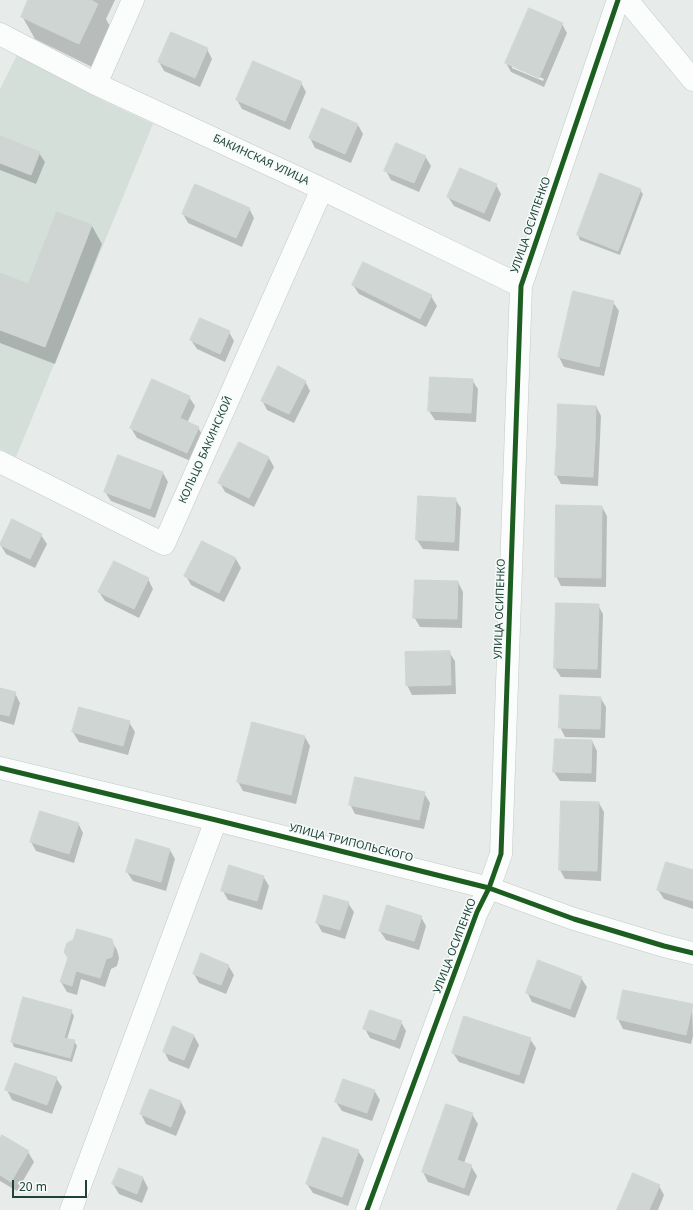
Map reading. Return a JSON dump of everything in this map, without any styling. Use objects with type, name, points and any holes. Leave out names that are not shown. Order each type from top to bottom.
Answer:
[{"type":"street","points":[[96,84],[133,0]]},
{"type":"street","name":"УЛИЦА ОСИПЕНКО","points":[[367,1210],[477,912],[489,888],[501,854],[521,286],[618,0]]},
{"type":"street","points":[[627,0],[693,80]]},
{"type":"street","name":"БАКИНСКАЯ УЛИЦА","points":[[0,34],[96,84],[322,189],[521,286]]},
{"type":"street","name":"КОЛЬЦО БАКИНСКОЙ","points":[[0,462],[164,544],[322,189]]},
{"type":"street","name":"УЛИЦА ТРИПОЛЬСКОГО","points":[[0,768],[489,888],[574,919],[664,946],[693,953]]},
{"type":"street","points":[[71,1210],[216,820]]},
{"type":"shaded area","points":[[17,55],[106,102],[153,124],[16,457],[0,449],[0,89]]},
{"type":"building","points":[[28,0],[91,0],[98,4],[79,44],[21,17]]},
{"type":"building","points":[[529,8],[563,23],[539,78],[505,63]]},
{"type":"building","points":[[171,32],[208,48],[195,78],[158,62]]},
{"type":"building","points":[[253,61],[302,82],[285,121],[236,100]]},
{"type":"building","points":[[322,108],[358,124],[345,154],[309,138]]},
{"type":"building","points":[[0,136],[40,152],[31,175],[0,163]]},
{"type":"building","points":[[396,143],[426,156],[414,183],[384,171]]},
{"type":"building","points":[[460,168],[497,184],[484,213],[447,197]]},
{"type":"building","points":[[600,173],[641,189],[618,251],[577,235]]},
{"type":"building","points":[[195,184],[250,208],[236,238],[182,214]]},
{"type":"building","points":[[57,212],[92,225],[45,347],[0,330],[0,273],[28,284]]},
{"type":"building","points":[[363,262],[432,295],[420,319],[352,285]]},
{"type":"building","points":[[573,291],[614,301],[599,367],[558,357]]},
{"type":"building","points":[[200,318],[230,331],[220,354],[190,340]]},
{"type":"building","points":[[278,366],[306,381],[289,414],[261,401]]},
{"type":"building","points":[[430,377],[473,379],[471,413],[428,411]]},
{"type":"building","points":[[152,379],[190,396],[180,418],[199,427],[187,453],[130,428]]},
{"type":"building","points":[[558,404],[596,406],[595,441],[557,439]]},
{"type":"building","points":[[557,439],[595,441],[593,477],[555,475]]},
{"type":"building","points":[[239,442],[269,457],[249,498],[218,483]]},
{"type":"building","points":[[118,455],[163,472],[150,509],[104,492]]},
{"type":"building","points":[[418,496],[456,498],[454,542],[416,540]]},
{"type":"building","points":[[556,505],[602,506],[601,578],[555,577]]},
{"type":"building","points":[[12,519],[42,534],[30,559],[0,545]]},
{"type":"building","points":[[202,541],[236,558],[219,593],[184,576]]},
{"type":"building","points":[[114,561],[149,578],[134,609],[98,592]]},
{"type":"building","points":[[415,580],[458,581],[457,619],[413,618]]},
{"type":"building","points":[[556,603],[599,604],[597,669],[554,668]]},
{"type":"building","points":[[450,651],[451,685],[406,686],[405,652]]},
{"type":"building","points":[[0,688],[16,692],[9,716],[0,714]]},
{"type":"building","points":[[560,695],[601,697],[600,729],[559,728]]},
{"type":"building","points":[[79,707],[130,721],[123,746],[72,732]]},
{"type":"building","points":[[252,722],[305,736],[291,795],[237,782]]},
{"type":"building","points":[[555,739],[592,740],[591,773],[553,772]]},
{"type":"building","points":[[355,777],[425,792],[419,820],[349,805]]},
{"type":"building","points":[[561,801],[599,802],[597,871],[559,870]]},
{"type":"building","points":[[40,811],[79,823],[69,854],[30,842]]},
{"type":"building","points":[[136,839],[170,849],[161,882],[126,872]]},
{"type":"building","points":[[666,862],[693,870],[693,901],[657,890]]},
{"type":"building","points":[[229,865],[264,876],[257,901],[221,891]]},
{"type":"building","points":[[324,895],[349,902],[340,930],[316,923]]},
{"type":"building","points":[[387,905],[422,916],[414,941],[379,931]]},
{"type":"building","points":[[77,929],[112,939],[114,948],[112,957],[106,959],[100,978],[76,971],[72,986],[60,982],[68,958],[64,952],[67,943],[73,940]]},
{"type":"building","points":[[201,953],[229,965],[221,985],[193,974]]},
{"type":"building","points":[[538,960],[582,977],[570,1009],[526,993]]},
{"type":"building","points":[[623,990],[693,1004],[686,1035],[617,1019]]},
{"type":"building","points":[[23,997],[72,1010],[64,1038],[75,1040],[70,1058],[11,1042]]},
{"type":"building","points":[[370,1010],[402,1021],[395,1040],[363,1029]]},
{"type":"building","points":[[464,1016],[531,1038],[519,1075],[452,1053]]},
{"type":"building","points":[[173,1026],[194,1035],[184,1060],[163,1052]]},
{"type":"building","points":[[15,1063],[57,1077],[47,1105],[5,1090]]},
{"type":"building","points":[[343,1079],[375,1090],[367,1113],[335,1102]]},
{"type":"building","points":[[150,1089],[181,1101],[171,1127],[140,1114]]},
{"type":"building","points":[[446,1104],[473,1113],[457,1160],[472,1165],[464,1188],[422,1172]]},
{"type":"building","points":[[2,1135],[29,1151],[11,1182],[0,1175],[0,1139]]},
{"type":"building","points":[[323,1137],[359,1150],[342,1197],[306,1184]]},
{"type":"building","points":[[119,1168],[143,1177],[137,1194],[112,1184]]},
{"type":"building","points":[[633,1173],[660,1185],[649,1210],[617,1210]]},
{"type":"cycle path","points":[[367,1210],[477,912],[489,888],[501,854],[521,286],[618,0]]},
{"type":"cycle path","points":[[0,768],[489,888],[574,919],[664,946],[693,953]]}]
